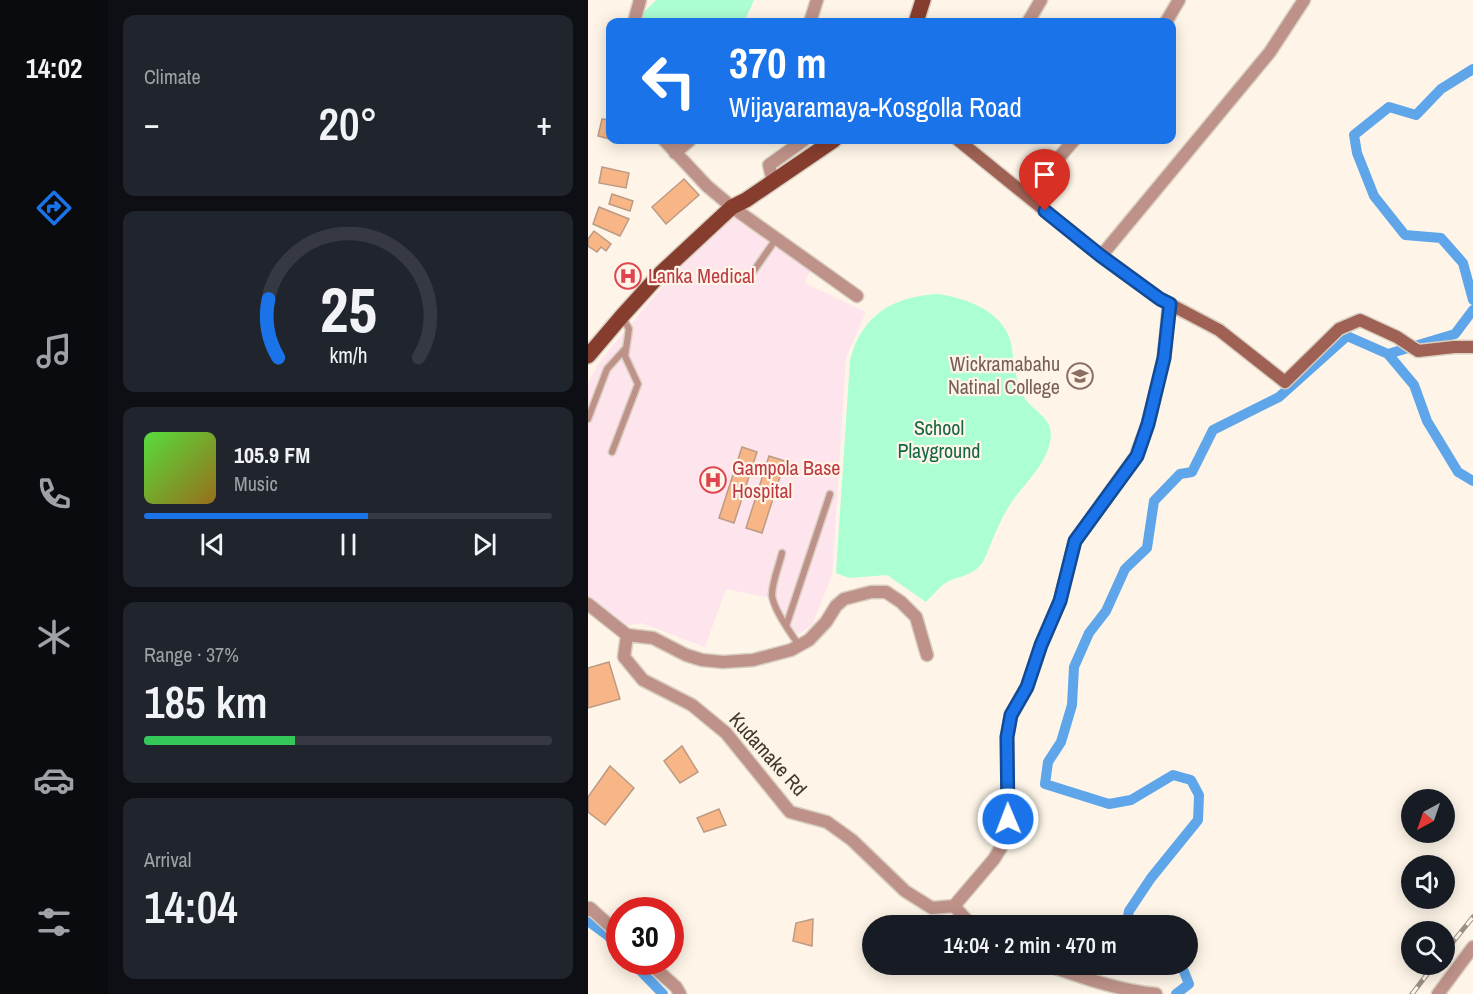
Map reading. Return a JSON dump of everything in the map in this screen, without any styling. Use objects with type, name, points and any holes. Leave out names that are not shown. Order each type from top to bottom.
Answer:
[{"type":"main road","points":[[916,18],[923,0]]},
{"type":"main road","points":[[588,356],[661,273],[732,207],[746,200],[828,144]]},
{"type":"street","points":[[635,18],[640,0]]},
{"type":"street","points":[[811,18],[817,0]]},
{"type":"street","points":[[1030,18],[1041,0]]},
{"type":"street","points":[[1168,18],[1179,0]]},
{"type":"street","points":[[1101,256],[1270,52],[1304,0]]},
{"type":"street","points":[[667,144],[707,186],[732,207],[857,296]]},
{"type":"street","points":[[675,153],[685,144]]},
{"type":"street","points":[[773,181],[769,165],[798,144]]},
{"type":"street","points":[[963,144],[1101,256],[1160,299],[1219,330],[1285,382],[1339,329],[1360,320],[1397,337],[1418,351],[1473,347]]},
{"type":"street","points":[[1027,195],[1071,144]]},
{"type":"street","points":[[962,915],[954,906],[994,859],[1005,842],[1008,819],[1007,737],[1011,715],[1027,687],[1041,645],[1060,601],[1075,541],[1137,456],[1148,424],[1164,358],[1170,304]]},
{"type":"street","points":[[588,604],[627,635],[653,638],[686,656],[723,663],[753,660],[791,650],[809,640],[844,599],[871,592],[886,592],[901,602],[916,617],[927,655]]},
{"type":"street","name":"Kudamake Rd","points":[[627,635],[624,657],[643,680],[692,705],[726,733],[790,812],[827,822],[852,840],[905,891],[932,908],[954,906]]},
{"type":"street","points":[[588,910],[590,908],[606,922]]},
{"type":"street","points":[[1438,994],[1473,946]]},
{"type":"street","points":[[663,975],[680,994]]},
{"type":"street","points":[[1074,975],[1134,992],[1156,994]]},
{"type":"lane","points":[[753,272],[776,239]]},
{"type":"lane","points":[[612,452],[638,384],[625,357],[629,329],[622,315]]},
{"type":"lane","points":[[588,419],[607,369],[626,348]]},
{"type":"lane","points":[[786,626],[830,494]]},
{"type":"lane","points":[[782,553],[772,597],[786,626],[799,645]]},
{"type":"shaded area","name":"Gampola Base Hospital","points":[[733,214],[814,261],[805,283],[866,312],[846,357],[832,576],[812,625],[793,636],[770,598],[726,589],[705,647],[641,623],[625,626],[588,597],[588,383],[609,350],[652,299],[712,232]]},
{"type":"green space","points":[[656,0],[754,0],[746,18],[641,18]]},
{"type":"green space","name":"School Playground","points":[[939,294],[979,306],[996,317],[1010,339],[1019,388],[1024,397],[1048,423],[1051,437],[1042,462],[1016,496],[999,524],[983,562],[969,574],[944,584],[926,602],[887,575],[849,578],[836,573],[850,360],[855,344],[872,319],[882,310],[908,299]]},
{"type":"building","points":[[602,119],[606,120],[606,138],[598,136]]},
{"type":"building","points":[[602,167],[629,173],[626,188],[599,183]]},
{"type":"building","points":[[684,179],[699,195],[666,224],[652,207]]},
{"type":"building","points":[[612,194],[633,201],[630,211],[609,204]]},
{"type":"building","points":[[599,207],[629,219],[620,236],[593,224]]},
{"type":"building","points":[[594,231],[611,244],[606,251],[601,247],[597,252],[588,246],[588,239]]},
{"type":"building","points":[[742,447],[757,452],[734,523],[719,518]]},
{"type":"building","points":[[769,456],[785,461],[762,533],[746,528]]},
{"type":"building","points":[[609,662],[620,699],[588,708],[588,668]]},
{"type":"building","points":[[682,746],[698,772],[680,783],[664,761]]},
{"type":"building","points":[[610,766],[634,788],[605,825],[588,812],[588,797]]},
{"type":"building","points":[[719,809],[726,825],[704,832],[697,818]]},
{"type":"building","points":[[813,919],[812,946],[793,941],[796,923]]},
{"type":"waterway","points":[[1473,69],[1441,89],[1416,115],[1389,107],[1354,135],[1357,153],[1374,196],[1405,235],[1441,238],[1463,263],[1473,300]]},
{"type":"waterway","points":[[1128,915],[1151,878],[1198,820],[1199,795],[1191,780],[1173,775],[1131,800],[1109,804],[1045,784],[1048,762],[1061,742],[1072,705],[1074,667],[1089,633],[1106,611],[1125,569],[1147,548],[1154,501],[1180,474],[1192,472],[1213,430],[1279,397],[1347,336],[1388,354],[1455,334],[1473,310]]},
{"type":"waterway","points":[[1388,354],[1414,385],[1427,421],[1458,472],[1473,481]]},
{"type":"waterway","points":[[588,921],[606,934]]},
{"type":"waterway","points":[[645,975],[663,994]]},
{"type":"waterway","points":[[1176,994],[1189,984],[1185,975]]},
{"type":"railway","points":[[1455,939],[1473,917]]},
{"type":"railway","points":[[1412,994],[1427,975]]},
{"type":"place","name":"Lanka Medical","points":[[628,276]]},
{"type":"place","name":"Wickramabahu Natinal College","points":[[1080,376]]},
{"type":"place","name":"Gampola Base Hospital","points":[[713,480]]},
{"type":"route","points":[[1008,819],[1007,737],[1011,715],[1027,687],[1041,645],[1060,601],[1075,541],[1137,456],[1148,424],[1164,358],[1170,304],[1101,256],[1045,211]]}]
